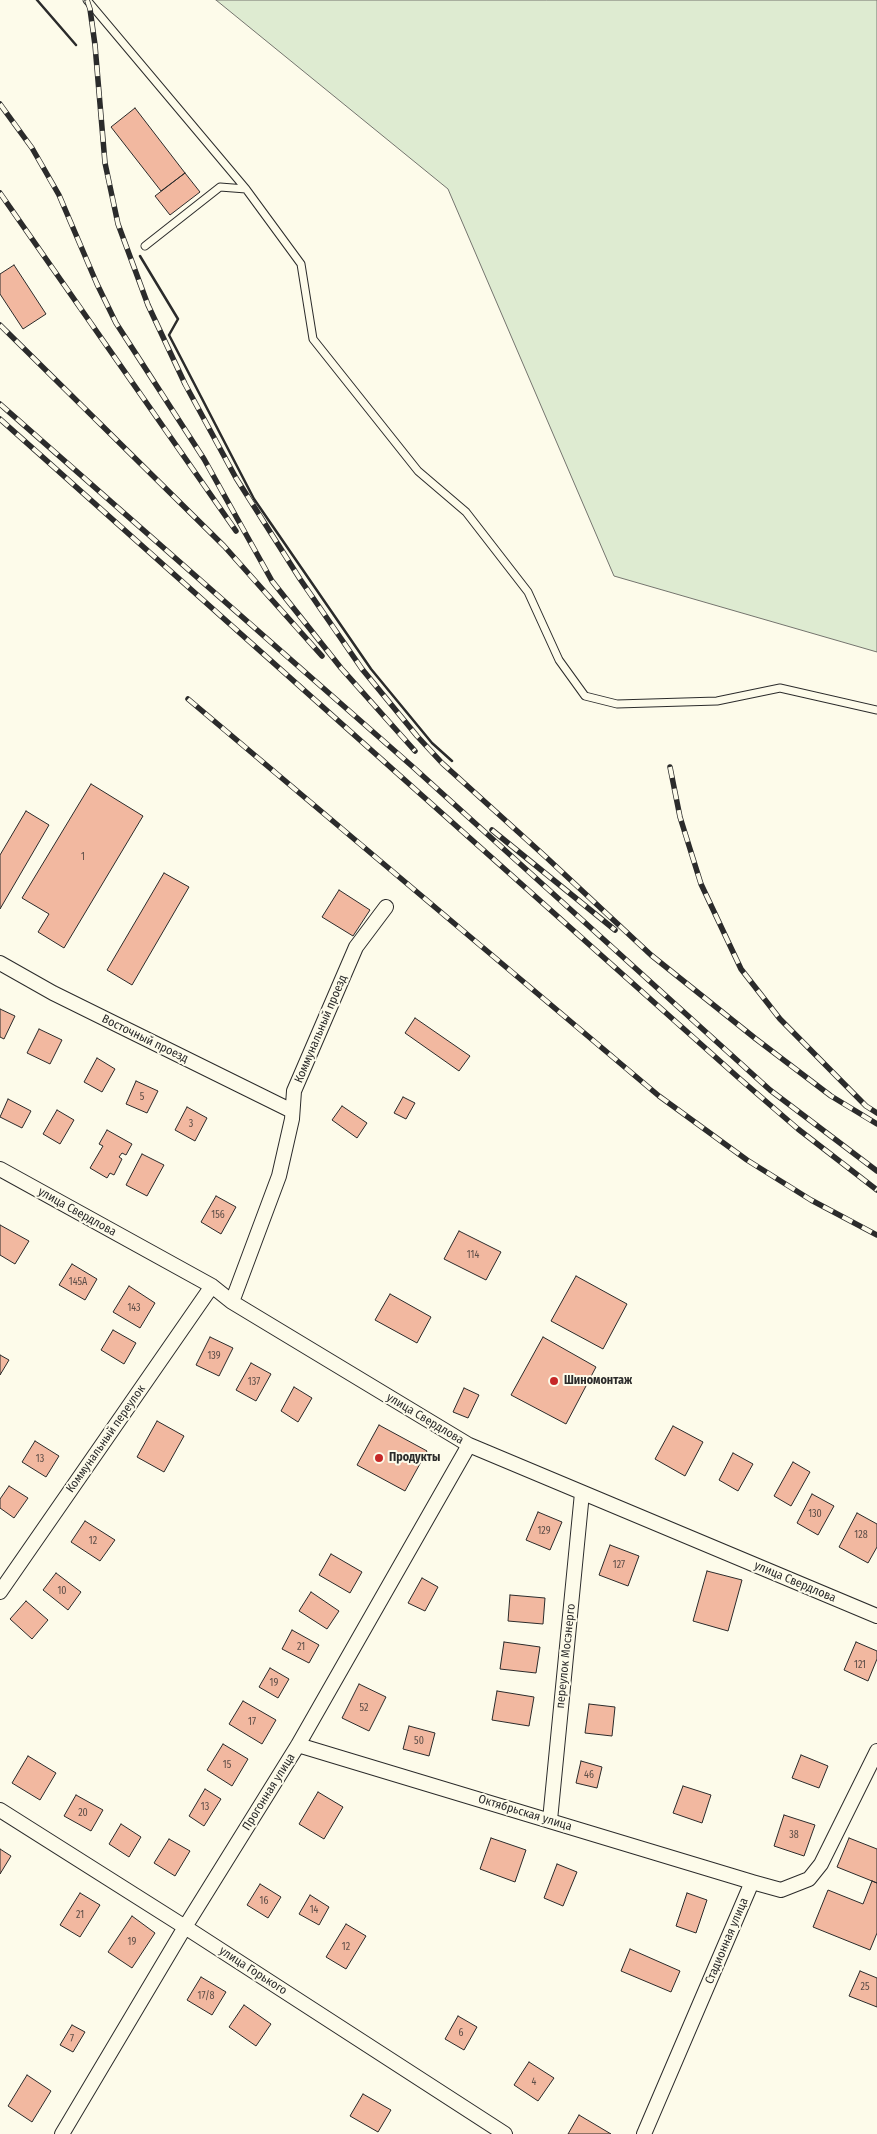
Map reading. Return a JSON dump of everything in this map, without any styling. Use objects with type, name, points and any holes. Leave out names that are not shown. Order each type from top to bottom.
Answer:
[{"type":"street","name":"Коммунальный проезд","points":[[232,1302],[279,1176],[292,1119],[294,1091],[356,947],[386,907]]},
{"type":"street","name":"Восточный проезд","points":[[0,963],[52,993],[292,1111]]},
{"type":"street","name":"улица Свердлова","points":[[0,1169],[212,1286],[232,1302],[469,1445],[877,1616]]},
{"type":"street","name":"Коммунальный переулок","points":[[0,1592],[212,1286]]},
{"type":"street","name":"Прогонная улица","points":[[62,2134],[185,1927],[298,1745],[469,1445]]},
{"type":"street","name":"переулок Мосэнерго","points":[[550,1820],[582,1492]]},
{"type":"street","name":"Октябрьская улица","points":[[298,1745],[752,1882]]},
{"type":"street","name":"Стадионная улица","points":[[644,2134],[752,1882],[781,1890],[808,1879],[821,1864],[877,1751]]},
{"type":"street","name":"улица Горького","points":[[0,1810],[505,2134]]},
{"type":"lane","points":[[86,0],[246,189],[301,264],[313,338],[418,471],[466,512],[528,592],[559,660],[584,696],[617,704],[717,701],[780,688],[877,710]]},
{"type":"lane","points":[[145,246],[220,187],[246,189]]},
{"type":"green space","points":[[216,0],[877,0],[877,652],[614,576],[448,189]]},
{"type":"building","points":[[135,108],[185,173],[161,191],[111,127]]},
{"type":"building","points":[[185,173],[200,192],[170,215],[155,196]]},
{"type":"building","points":[[14,265],[46,314],[23,329],[0,294],[0,274]]},
{"type":"building","points":[[91,784],[143,816],[64,948],[38,932],[49,914],[22,898]]},
{"type":"building","points":[[26,811],[49,825],[0,909],[0,855]]},
{"type":"building","points":[[164,873],[189,887],[132,985],[107,970]]},
{"type":"building","points":[[339,890],[370,910],[353,936],[322,917]]},
{"type":"building","points":[[0,1009],[15,1016],[4,1039],[0,1037]]},
{"type":"building","points":[[415,1018],[470,1056],[459,1071],[405,1033]]},
{"type":"building","points":[[39,1029],[62,1040],[50,1064],[27,1053]]},
{"type":"building","points":[[97,1058],[115,1069],[102,1092],[84,1082]]},
{"type":"building","points":[[136,1081],[158,1091],[147,1113],[126,1104]]},
{"type":"building","points":[[403,1097],[415,1103],[406,1119],[394,1113]]},
{"type":"building","points":[[8,1099],[31,1111],[22,1128],[0,1117]]},
{"type":"building","points":[[342,1106],[367,1123],[357,1138],[332,1120]]},
{"type":"building","points":[[187,1107],[207,1118],[195,1141],[175,1130]]},
{"type":"building","points":[[57,1110],[74,1120],[60,1144],[43,1134]]},
{"type":"building","points":[[107,1130],[132,1144],[126,1155],[122,1153],[119,1157],[122,1159],[114,1175],[110,1173],[107,1178],[90,1168],[103,1146],[99,1144]]},
{"type":"building","points":[[142,1154],[164,1165],[147,1196],[126,1185]]},
{"type":"building","points":[[216,1196],[236,1207],[221,1234],[201,1222]]},
{"type":"building","points":[[0,1225],[29,1241],[15,1264],[0,1255]]},
{"type":"building","points":[[459,1231],[501,1252],[486,1280],[444,1259]]},
{"type":"building","points":[[72,1264],[97,1279],[85,1300],[59,1285]]},
{"type":"building","points":[[576,1276],[627,1304],[603,1349],[551,1321]]},
{"type":"building","points":[[129,1286],[155,1303],[140,1328],[113,1312]]},
{"type":"building","points":[[390,1294],[431,1317],[417,1343],[375,1320]]},
{"type":"building","points":[[113,1330],[136,1343],[124,1364],[101,1350]]},
{"type":"building","points":[[210,1337],[233,1348],[219,1376],[196,1365]]},
{"type":"building","name":"Шиномонтаж","points":[[543,1337],[596,1367],[566,1424],[511,1395]]},
{"type":"building","points":[[0,1355],[9,1360],[0,1375]]},
{"type":"building","points":[[251,1363],[271,1374],[256,1401],[236,1390]]},
{"type":"building","points":[[294,1387],[312,1398],[298,1422],[281,1411]]},
{"type":"building","points":[[464,1388],[479,1395],[468,1418],[453,1412]]},
{"type":"building","points":[[157,1421],[184,1436],[164,1472],[137,1457]]},
{"type":"building","points":[[379,1425],[427,1451],[405,1491],[357,1465]]},
{"type":"building","points":[[673,1426],[703,1442],[685,1476],[655,1459]]},
{"type":"building","points":[[35,1441],[59,1456],[46,1477],[22,1462]]},
{"type":"building","points":[[733,1453],[753,1464],[738,1491],[719,1480]]},
{"type":"building","points":[[793,1462],[810,1472],[791,1506],[774,1496]]},
{"type":"building","points":[[9,1486],[28,1498],[14,1518],[0,1508],[0,1499]]},
{"type":"building","points":[[812,1494],[834,1506],[818,1535],[797,1523]]},
{"type":"building","points":[[538,1512],[562,1522],[550,1550],[526,1540]]},
{"type":"building","points":[[857,1513],[877,1524],[877,1547],[868,1563],[839,1547]]},
{"type":"building","points":[[85,1521],[115,1540],[100,1561],[71,1542]]},
{"type":"building","points":[[610,1545],[639,1556],[628,1586],[599,1575]]},
{"type":"building","points":[[331,1554],[362,1572],[350,1593],[319,1575]]},
{"type":"building","points":[[707,1571],[742,1580],[728,1631],[693,1621]]},
{"type":"building","points":[[56,1573],[81,1592],[68,1610],[43,1590]]},
{"type":"building","points":[[422,1578],[438,1587],[425,1611],[408,1603]]},
{"type":"building","points":[[311,1592],[339,1611],[327,1629],[299,1611]]},
{"type":"building","points":[[510,1595],[545,1598],[543,1624],[508,1621]]},
{"type":"building","points":[[26,1601],[48,1620],[32,1639],[10,1619]]},
{"type":"building","points":[[292,1630],[319,1645],[309,1663],[282,1649]]},
{"type":"building","points":[[504,1642],[540,1647],[536,1673],[500,1669]]},
{"type":"building","points":[[856,1642],[877,1651],[877,1659],[868,1681],[844,1670]]},
{"type":"building","points":[[270,1668],[289,1679],[278,1698],[259,1687]]},
{"type":"building","points":[[359,1684],[386,1697],[369,1731],[342,1718]]},
{"type":"building","points":[[497,1691],[534,1697],[529,1726],[492,1720]]},
{"type":"building","points":[[243,1701],[276,1720],[262,1744],[229,1724]]},
{"type":"building","points":[[589,1704],[615,1707],[612,1736],[585,1733]]},
{"type":"building","points":[[409,1726],[435,1733],[429,1756],[403,1749]]},
{"type":"building","points":[[223,1744],[248,1759],[232,1786],[207,1770]]},
{"type":"building","points":[[801,1755],[828,1766],[819,1788],[792,1778]]},
{"type":"building","points":[[28,1756],[56,1773],[40,1800],[12,1783]]},
{"type":"building","points":[[581,1761],[602,1767],[597,1788],[576,1783]]},
{"type":"building","points":[[683,1786],[711,1795],[702,1823],[673,1813]]},
{"type":"building","points":[[205,1789],[221,1799],[204,1826],[189,1816]]},
{"type":"building","points":[[318,1792],[343,1807],[324,1839],[299,1824]]},
{"type":"building","points":[[76,1795],[103,1810],[91,1831],[64,1816]]},
{"type":"building","points":[[784,1815],[815,1825],[804,1856],[774,1846]]},
{"type":"building","points":[[121,1824],[141,1837],[129,1857],[109,1844]]},
{"type":"building","points":[[491,1838],[526,1850],[515,1882],[480,1869]]},
{"type":"building","points":[[849,1838],[877,1849],[877,1883],[837,1867]]},
{"type":"building","points":[[169,1839],[190,1851],[175,1876],[154,1863]]},
{"type":"building","points":[[0,1849],[11,1856],[0,1874]]},
{"type":"building","points":[[557,1864],[577,1872],[563,1906],[544,1898]]},
{"type":"building","points":[[872,1881],[877,1883],[877,1933],[870,1950],[813,1927],[828,1890],[863,1904]]},
{"type":"building","points":[[260,1884],[281,1897],[268,1918],[247,1905]]},
{"type":"building","points":[[80,1893],[100,1905],[80,1937],[60,1925]]},
{"type":"building","points":[[687,1893],[707,1900],[696,1933],[676,1926]]},
{"type":"building","points":[[310,1895],[329,1907],[319,1925],[299,1914]]},
{"type":"building","points":[[132,1916],[155,1933],[132,1968],[108,1952]]},
{"type":"building","points":[[346,1924],[366,1936],[346,1969],[326,1957]]},
{"type":"building","points":[[630,1949],[680,1971],[671,1992],[621,1971]]},
{"type":"building","points":[[860,1971],[877,1978],[877,2007],[849,1996]]},
{"type":"building","points":[[201,1977],[226,1992],[212,2015],[187,2000]]},
{"type":"building","points":[[244,2005],[271,2024],[256,2046],[229,2027]]},
{"type":"building","points":[[458,2016],[477,2027],[464,2050],[445,2039]]},
{"type":"building","points":[[72,2025],[85,2032],[73,2052],[60,2045]]},
{"type":"building","points":[[529,2062],[554,2078],[538,2101],[514,2085]]},
{"type":"building","points":[[27,2075],[51,2091],[32,2122],[8,2106]]},
{"type":"building","points":[[363,2094],[391,2110],[378,2132],[350,2116]]},
{"type":"building","points":[[579,2115],[611,2134],[568,2134]]},
{"type":"railway","points":[[87,0],[95,45],[105,163],[118,224],[148,305],[185,384],[236,478],[300,579],[362,669],[417,736],[442,763],[651,955],[831,1096],[877,1124]]},
{"type":"railway","points":[[0,104],[32,148],[59,195],[116,323],[204,459],[272,581],[341,668],[415,751]]},
{"type":"railway","points":[[0,193],[236,531]]},
{"type":"railway","points":[[0,325],[224,546],[322,656]]},
{"type":"railway","points":[[0,404],[413,767],[770,1090],[877,1171]]},
{"type":"railway","points":[[0,419],[740,1079],[798,1129],[877,1190]]},
{"type":"railway","points":[[188,699],[659,1096],[747,1160],[811,1200],[877,1235]]},
{"type":"railway","points":[[670,767],[680,817],[701,884],[741,969],[780,1019],[866,1106],[877,1113]]},
{"type":"railway","points":[[492,830],[615,930]]},
{"type":"wall","points":[[37,0],[76,45]]},
{"type":"wall","points":[[140,256],[178,319],[169,335],[254,499],[371,669],[432,743],[452,761]]},
{"type":"place","name":"Шиномонтаж","points":[[554,1381]]},
{"type":"place","name":"Продукты","points":[[379,1458]]}]
